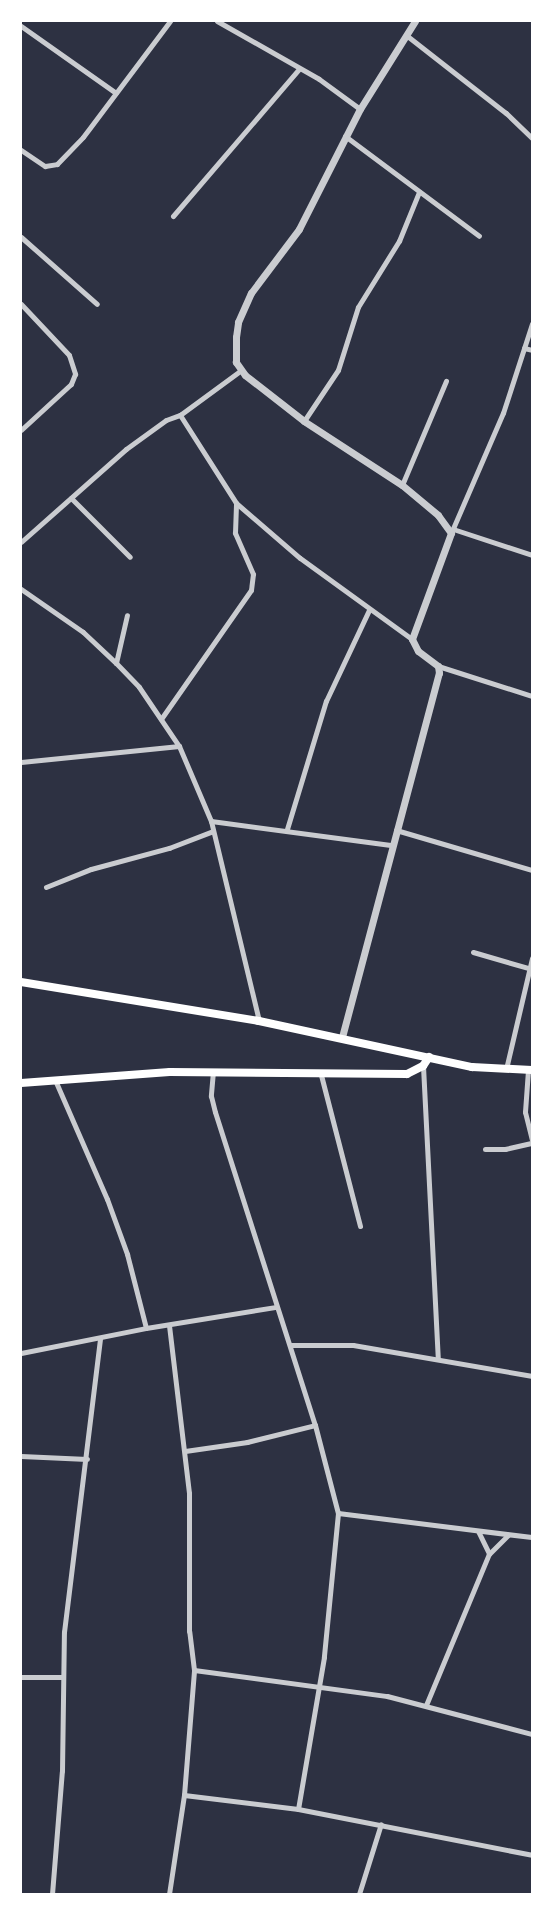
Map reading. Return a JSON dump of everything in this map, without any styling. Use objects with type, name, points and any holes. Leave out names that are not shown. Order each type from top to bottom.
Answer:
[{"type":"main road","points":[[21,982],[259,1020],[472,1067],[530,1070]]},
{"type":"main road","points":[[21,1083],[55,1079],[213,1071],[407,1074],[422,1066],[429,1057]]},
{"type":"street","points":[[21,150],[45,166],[57,164],[84,137],[170,21]]},
{"type":"street","points":[[217,21],[319,79],[360,109]]},
{"type":"street","points":[[415,21],[360,109],[299,229],[243,308],[236,337],[236,362],[240,371],[304,421],[402,485],[438,515],[452,531],[532,555]]},
{"type":"street","points":[[21,26],[116,93]]},
{"type":"street","points":[[406,35],[506,113],[532,138]]},
{"type":"street","points":[[173,216],[299,69]]},
{"type":"street","points":[[345,136],[479,236]]},
{"type":"street","points":[[304,421],[338,370],[358,308],[399,241],[419,192]]},
{"type":"street","points":[[21,237],[97,304]]},
{"type":"street","points":[[21,304],[69,355],[75,374],[71,384],[21,430]]},
{"type":"street","points":[[412,639],[452,531],[503,413],[532,324]]},
{"type":"street","points":[[524,348],[532,350]]},
{"type":"street","points":[[21,542],[141,437],[180,415],[240,371]]},
{"type":"street","points":[[402,485],[446,381]]},
{"type":"street","points":[[180,415],[236,502],[300,558],[369,610],[412,639],[421,654],[438,666],[532,696]]},
{"type":"street","points":[[71,498],[130,557]]},
{"type":"street","points":[[161,719],[251,590],[253,574],[235,533],[236,502]]},
{"type":"street","points":[[21,589],[82,632],[116,663],[139,687],[179,746],[211,821],[259,1020]]},
{"type":"street","points":[[287,828],[326,701],[369,610]]},
{"type":"street","points":[[116,663],[127,615]]},
{"type":"street","points":[[342,1037],[396,830],[433,699],[438,666]]},
{"type":"street","points":[[21,762],[179,746]]},
{"type":"street","points":[[211,821],[287,828],[392,845]]},
{"type":"street","points":[[396,830],[532,870]]},
{"type":"street","points":[[46,887],[91,869],[169,848],[213,831]]},
{"type":"street","points":[[473,952],[528,968]]},
{"type":"street","points":[[506,1070],[528,968],[532,958]]},
{"type":"street","points":[[422,1066],[438,1359]]},
{"type":"street","points":[[484,1149],[505,1149],[532,1142],[525,1112],[530,1070]]},
{"type":"street","points":[[213,1071],[212,1096],[215,1112],[315,1425],[338,1513],[318,1685],[298,1809]]},
{"type":"street","points":[[321,1074],[360,1226]]},
{"type":"street","points":[[55,1079],[107,1198],[127,1254],[146,1328]]},
{"type":"street","points":[[21,1353],[146,1328],[169,1326],[276,1307]]},
{"type":"street","points":[[168,1894],[184,1795],[194,1670],[189,1631],[190,1531],[185,1450],[169,1326]]},
{"type":"street","points":[[52,1894],[62,1771],[64,1632],[87,1459],[100,1338]]},
{"type":"street","points":[[290,1345],[353,1345],[532,1376]]},
{"type":"street","points":[[185,1450],[247,1442],[315,1425]]},
{"type":"street","points":[[21,1456],[87,1459]]},
{"type":"street","points":[[338,1513],[532,1537]]},
{"type":"street","points":[[478,1531],[489,1554]]},
{"type":"street","points":[[426,1705],[489,1554],[508,1534]]},
{"type":"street","points":[[194,1670],[318,1685],[426,1705],[532,1734]]},
{"type":"street","points":[[21,1677],[63,1677]]},
{"type":"street","points":[[184,1795],[298,1809],[532,1855]]},
{"type":"street","points":[[359,1894],[381,1824]]}]
